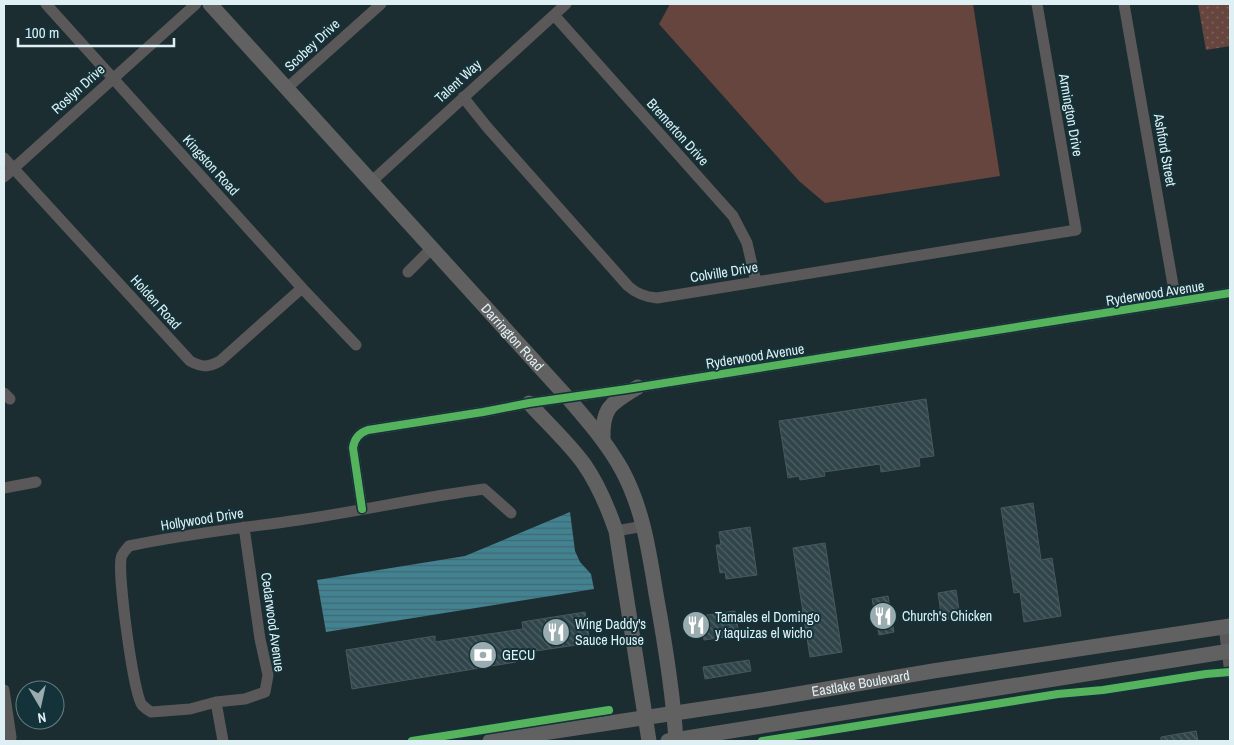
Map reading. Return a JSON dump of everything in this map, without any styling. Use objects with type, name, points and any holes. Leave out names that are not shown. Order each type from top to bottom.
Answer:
[{"type":"main road","name":"Darrington Road","points":[[210,4],[603,439],[622,470],[635,498],[644,526],[662,625],[674,713],[674,741]]},
{"type":"main road","points":[[603,439],[604,416],[609,407],[638,387]]},
{"type":"main road","points":[[529,403],[584,465],[607,507],[616,531],[649,741]]},
{"type":"main road","name":"Eastlake Boulevard","points":[[490,741],[1227,626]]},
{"type":"main road","name":"Eastlake Boulevard","points":[[674,741],[1229,652]]},
{"type":"main road","points":[[933,671],[937,698]]},
{"type":"street","name":"Kingston Road","points":[[46,4],[302,288],[356,345]]},
{"type":"street","name":"Roslyn Drive","points":[[4,177],[196,4]]},
{"type":"street","name":"Scobey Drive","points":[[287,88],[380,4]]},
{"type":"street","name":"Talent Way","points":[[371,182],[381,170],[566,4]]},
{"type":"street","name":"Armington Drive","points":[[1037,4],[1076,230]]},
{"type":"street","name":"Ashford Street","points":[[1124,4],[1176,302]]},
{"type":"street","name":"Bremerton Drive","points":[[554,15],[733,216],[747,243],[756,282]]},
{"type":"street","name":"Colville Drive","points":[[463,97],[634,291],[648,298],[1076,230]]},
{"type":"street","name":"Holden Road","points":[[4,158],[190,361],[199,366],[213,365],[220,361],[302,288]]},
{"type":"street","points":[[408,272],[431,248]]},
{"type":"street","name":"Ryderwood Avenue","points":[[362,508],[353,448],[355,440],[361,433],[368,430],[1230,293]]},
{"type":"street","points":[[4,488],[36,482]]},
{"type":"street","name":"Hollywood Drive","points":[[216,702],[190,709],[150,712],[141,704],[136,689],[120,573],[121,556],[129,546],[244,527],[301,520],[362,508],[484,489],[510,512]]},
{"type":"street","points":[[616,531],[644,526]]},
{"type":"street","name":"Cedarwood Avenue","points":[[216,702],[245,700],[265,692],[268,675],[260,639],[244,527]]},
{"type":"street","points":[[1227,626],[1230,673]]},
{"type":"street","points":[[4,690],[11,737],[4,739]]},
{"type":"street","points":[[216,702],[223,741]]},
{"type":"shaded area","points":[[670,4],[973,4],[1000,176],[825,203],[799,181],[659,24]]},
{"type":"shaded area","points":[[1198,4],[1230,4],[1230,46],[1206,50]]},
{"type":"water","points":[[570,512],[575,551],[580,562],[591,574],[594,589],[326,632],[317,580],[465,556]]},
{"type":"building","points":[[926,399],[934,456],[919,458],[920,466],[881,472],[880,464],[824,472],[825,476],[800,480],[799,476],[788,478],[779,421]]},
{"type":"building","points":[[1033,503],[1041,560],[1052,558],[1061,616],[1024,622],[1020,592],[1014,593],[1001,508]]},
{"type":"building","points":[[750,527],[757,575],[726,579],[725,572],[720,573],[716,545],[721,545],[719,532]]},
{"type":"building","points":[[825,543],[842,652],[810,657],[793,548]]},
{"type":"building","points":[[956,590],[960,617],[942,620],[938,593]]},
{"type":"building","name":"Church's Chicken","points":[[888,596],[894,632],[879,635],[872,599]]},
{"type":"building","points":[[735,611],[739,635],[704,640],[700,616]]},
{"type":"building","points":[[585,612],[590,643],[515,654],[516,662],[352,689],[346,650],[435,636],[435,642],[523,629],[522,622]]},
{"type":"building","points":[[749,660],[751,671],[705,679],[703,667]]},
{"type":"building","points":[[1196,731],[1198,741],[1161,741],[1161,737]]},
{"type":"cycle path","points":[[362,509],[353,448],[354,442],[358,437],[368,430],[1230,293]]},
{"type":"cycle path","points":[[762,741],[1058,694],[1103,690],[1230,672]]},
{"type":"cycle path","points":[[412,741],[609,710]]},
{"type":"place","name":"Church's Chicken","points":[[883,616]]},
{"type":"place","name":"Tamales el Domingo y taquizas el wicho","points":[[696,625]]},
{"type":"place","name":"Wing Daddy's Sauce House","points":[[556,632]]},
{"type":"place","name":"GECU","points":[[483,655]]}]
